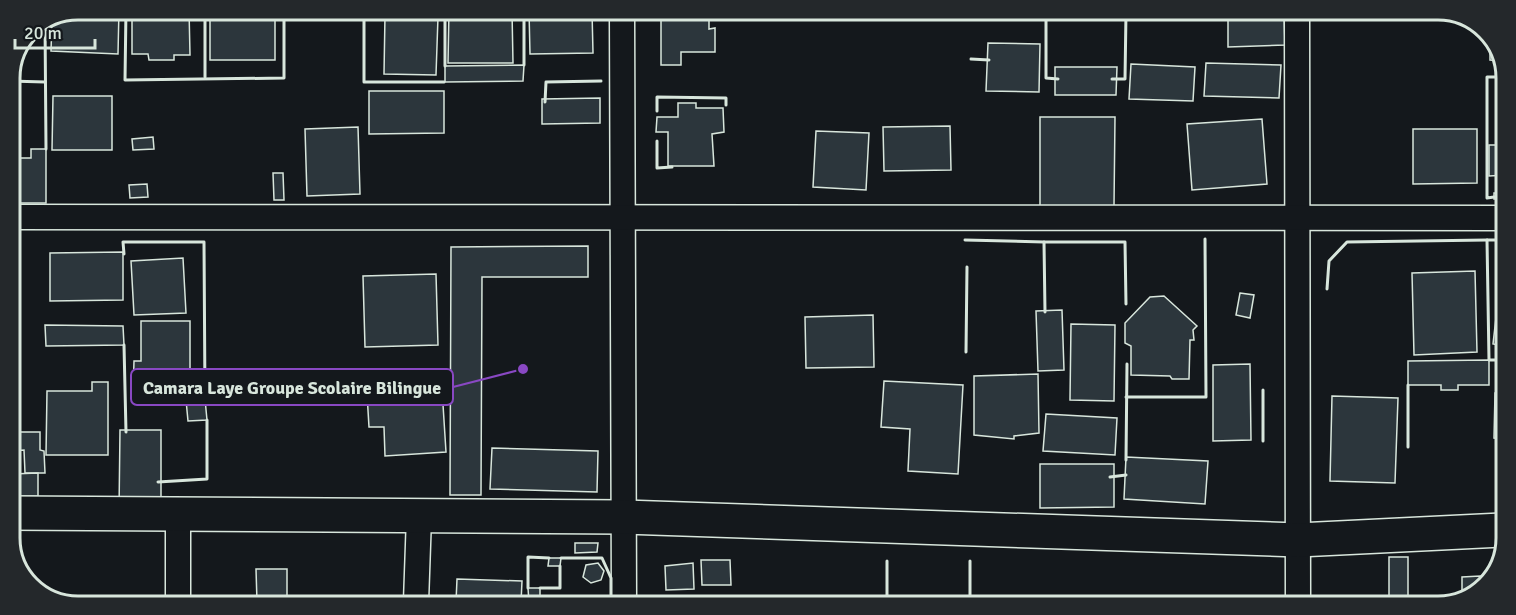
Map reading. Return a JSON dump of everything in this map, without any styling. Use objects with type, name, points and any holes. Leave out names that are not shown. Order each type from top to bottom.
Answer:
[{"type":"street","points":[[622,19],[624,596]]},
{"type":"street","points":[[1297,19],[1298,596]]},
{"type":"street","points":[[20,216],[1496,218]]},
{"type":"street","points":[[20,513],[624,517],[1298,540],[1496,530]]},
{"type":"street","points":[[178,514],[178,596]]},
{"type":"street","points":[[416,596],[419,516]]},
{"type":"building","points":[[77,19],[119,19],[118,54],[51,51],[52,26],[55,24]]},
{"type":"building","points":[[132,19],[189,19],[190,55],[174,55],[174,60],[149,60],[148,54],[132,54]]},
{"type":"building","points":[[210,19],[275,19],[275,60],[210,60]]},
{"type":"building","points":[[385,19],[438,19],[436,75],[384,74]]},
{"type":"building","points":[[449,19],[512,19],[513,63],[448,63]]},
{"type":"building","points":[[529,19],[592,19],[593,53],[530,54]]},
{"type":"building","points":[[661,19],[709,19],[709,29],[715,28],[715,52],[681,52],[681,65],[661,65]]},
{"type":"building","points":[[1228,19],[1284,19],[1285,45],[1228,47]]},
{"type":"building","points":[[988,43],[1040,44],[1039,92],[986,91]]},
{"type":"building","points":[[1206,63],[1281,65],[1279,98],[1204,96]]},
{"type":"building","points":[[1131,64],[1195,67],[1193,101],[1129,99]]},
{"type":"building","points":[[524,65],[523,81],[445,82],[445,66]]},
{"type":"building","points":[[1055,67],[1117,67],[1116,95],[1055,95]]},
{"type":"building","points":[[369,91],[444,91],[444,133],[369,134]]},
{"type":"building","points":[[53,96],[112,96],[112,150],[52,150]]},
{"type":"building","points":[[600,98],[600,123],[542,124],[542,99]]},
{"type":"building","points":[[678,103],[696,103],[696,108],[723,108],[724,132],[712,134],[714,166],[668,166],[668,132],[656,132],[657,117],[678,117]]},
{"type":"building","points":[[1040,117],[1115,117],[1114,206],[1040,206]]},
{"type":"building","points":[[1262,119],[1267,184],[1192,190],[1187,124]]},
{"type":"building","points":[[950,126],[951,170],[884,171],[883,127]]},
{"type":"building","points":[[358,127],[360,194],[307,196],[305,129]]},
{"type":"building","points":[[1413,129],[1477,129],[1477,183],[1413,184]]},
{"type":"building","points":[[816,131],[869,133],[866,190],[813,187]]},
{"type":"building","points":[[153,137],[154,149],[133,150],[132,139]]},
{"type":"building","points":[[1489,145],[1496,145],[1496,176],[1489,176]]},
{"type":"building","points":[[31,149],[46,149],[46,203],[20,203],[20,158],[31,158]]},
{"type":"building","points":[[273,173],[283,173],[284,200],[274,200]]},
{"type":"building","points":[[147,184],[148,197],[130,198],[129,185]]},
{"type":"building","points":[[588,246],[588,277],[482,277],[481,495],[450,495],[451,247]]},
{"type":"building","points":[[123,252],[123,300],[50,301],[50,253]]},
{"type":"building","points":[[183,258],[186,313],[134,315],[131,261]]},
{"type":"building","points":[[1475,271],[1477,352],[1414,355],[1412,273]]},
{"type":"building","points":[[436,274],[438,345],[365,347],[363,276]]},
{"type":"building","points":[[1240,293],[1254,295],[1250,318],[1236,315]]},
{"type":"building","points":[[1164,296],[1197,326],[1193,330],[1194,340],[1190,340],[1189,379],[1131,375],[1131,346],[1125,343],[1125,323],[1150,297]]},
{"type":"building","points":[[1062,310],[1064,370],[1038,371],[1036,311]]},
{"type":"building","points":[[873,315],[874,367],[806,368],[805,317]]},
{"type":"building","points":[[1496,318],[1496,345],[1493,344]]},
{"type":"building","points":[[141,321],[190,321],[190,384],[150,384],[150,395],[133,395],[134,361],[141,361]]},
{"type":"building","points":[[1071,324],[1115,325],[1114,401],[1070,400]]},
{"type":"building","points":[[45,325],[123,326],[124,345],[46,346]]},
{"type":"building","points":[[1489,360],[1489,385],[1458,385],[1458,390],[1441,390],[1441,385],[1408,385],[1408,361]]},
{"type":"building","points":[[1250,364],[1251,440],[1213,441],[1213,365]]},
{"type":"building","points":[[441,373],[446,452],[385,456],[384,427],[369,427],[366,377]]},
{"type":"building","points":[[1038,374],[1039,433],[1014,436],[1014,439],[974,435],[974,376]]},
{"type":"building","points":[[884,381],[963,385],[958,474],[908,471],[910,429],[881,427]]},
{"type":"building","points":[[92,382],[108,382],[108,455],[46,455],[47,391],[92,391]]},
{"type":"building","points":[[1495,393],[1496,393],[1496,438],[1494,438]]},
{"type":"building","points":[[1332,396],[1398,398],[1395,483],[1330,481]]},
{"type":"building","points":[[205,399],[207,420],[188,421],[186,400]]},
{"type":"building","points":[[1046,414],[1117,418],[1115,455],[1043,451]]},
{"type":"building","points":[[120,430],[161,430],[161,511],[119,511]]},
{"type":"building","points":[[20,432],[40,432],[40,450],[44,451],[45,473],[25,473],[24,450],[20,450]]},
{"type":"building","points":[[492,448],[598,451],[597,492],[490,489]]},
{"type":"building","points":[[1126,457],[1208,461],[1205,504],[1124,499]]},
{"type":"building","points":[[1040,464],[1114,464],[1114,507],[1040,508]]},
{"type":"building","points":[[38,473],[38,496],[20,497],[20,474]]},
{"type":"building","points":[[575,543],[598,543],[597,552],[575,553]]},
{"type":"building","points":[[1389,557],[1408,557],[1408,596],[1389,596]]},
{"type":"building","points":[[549,558],[561,558],[560,566],[548,566]]},
{"type":"building","points":[[701,560],[730,560],[731,585],[702,585]]},
{"type":"building","points":[[598,563],[604,571],[601,580],[591,583],[583,577],[586,565]]},
{"type":"building","points":[[693,563],[694,589],[666,590],[665,566]]},
{"type":"building","points":[[256,569],[287,569],[287,596],[257,596]]},
{"type":"building","points":[[1480,576],[1480,579],[1462,591],[1462,577]]},
{"type":"building","points":[[457,579],[522,581],[521,596],[456,596]]},
{"type":"building","points":[[528,588],[540,588],[540,596],[529,596]]},
{"type":"wall","points":[[126,19],[125,80],[284,78],[284,19]]},
{"type":"wall","points":[[205,19],[205,77]]},
{"type":"wall","points":[[364,19],[364,82],[444,82]]},
{"type":"wall","points":[[445,19],[445,66]]},
{"type":"wall","points":[[524,19],[524,65]]},
{"type":"wall","points":[[1046,19],[1046,78],[1058,79]]},
{"type":"wall","points":[[1112,79],[1125,79],[1126,19]]},
{"type":"wall","points":[[45,29],[46,149]]},
{"type":"wall","points":[[971,59],[989,60]]},
{"type":"wall","points":[[1494,197],[1487,198],[1487,77],[1496,77]]},
{"type":"wall","points":[[20,81],[45,82]]},
{"type":"wall","points":[[545,102],[546,82],[601,81]]},
{"type":"wall","points":[[657,111],[657,97],[726,98],[726,105]]},
{"type":"wall","points":[[657,141],[657,168],[672,167]]},
{"type":"wall","points":[[1126,397],[1206,397],[1205,239]]},
{"type":"wall","points":[[965,240],[1044,242],[1045,312]]},
{"type":"wall","points":[[1327,289],[1329,261],[1347,242],[1487,240]]},
{"type":"wall","points":[[1496,240],[1487,240],[1489,360],[1496,360]]},
{"type":"wall","points":[[124,254],[123,242],[204,242],[205,399]]},
{"type":"wall","points":[[1044,242],[1125,242],[1126,304]]},
{"type":"wall","points":[[966,352],[967,267]]},
{"type":"wall","points":[[124,345],[126,432]]},
{"type":"wall","points":[[1126,460],[1127,364]]},
{"type":"wall","points":[[1408,385],[1408,447]]},
{"type":"wall","points":[[1263,390],[1263,441]]},
{"type":"wall","points":[[158,482],[207,479],[207,420]]},
{"type":"wall","points":[[1110,477],[1126,475]]},
{"type":"wall","points":[[528,588],[528,557],[549,558]]},
{"type":"wall","points":[[561,558],[602,558],[611,578],[611,596]]},
{"type":"wall","points":[[887,561],[887,596]]},
{"type":"wall","points":[[970,561],[970,596]]},
{"type":"wall","points":[[540,588],[560,588],[560,566]]},
{"type":"place","name":"Camara Laye Groupe Scolaire Bilingue","points":[[523,369]]}]
